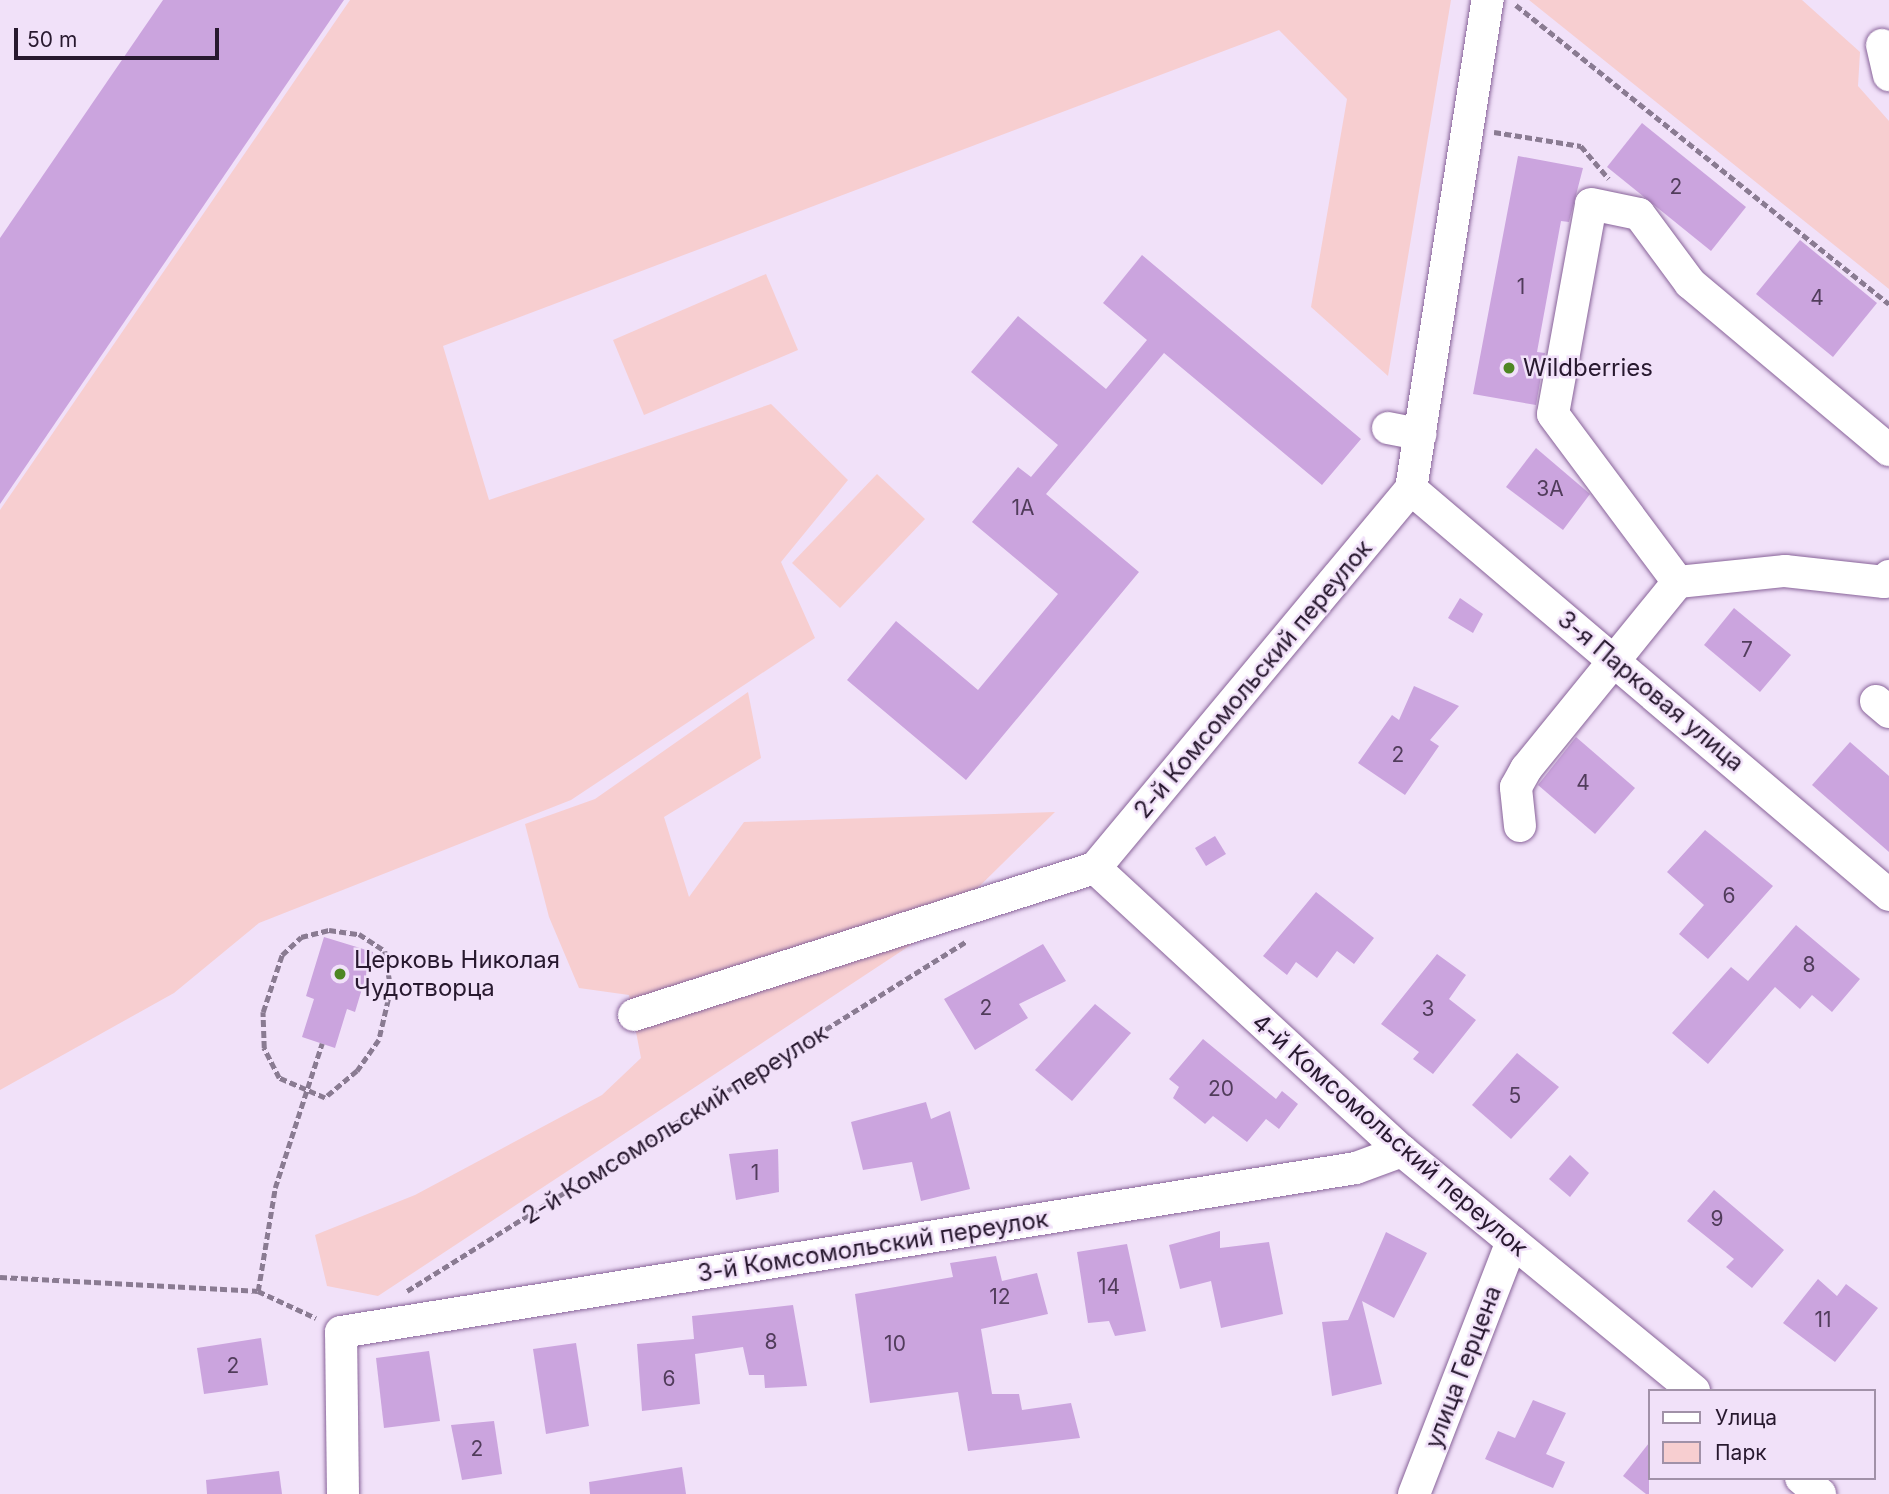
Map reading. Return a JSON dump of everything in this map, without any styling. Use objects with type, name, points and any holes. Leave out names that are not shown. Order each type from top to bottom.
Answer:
[{"type":"street","points":[[1411,489],[1488,0]]},
{"type":"street","points":[[1882,45],[1889,75]]},
{"type":"street","points":[[1678,582],[1553,414],[1591,204],[1639,214],[1690,283],[1889,450]]},
{"type":"street","points":[[1388,428],[1420,433]]},
{"type":"street","name":"3-я Парковая улица","points":[[1411,489],[1889,895]]},
{"type":"street","name":"2-й Комсомольский переулок","points":[[1095,868],[1411,489]]},
{"type":"street","points":[[1520,825],[1516,787],[1526,769],[1678,582],[1785,570],[1884,582],[1889,576]]},
{"type":"street","points":[[634,1015],[1095,868]]},
{"type":"street","name":"4-й Комсомольский переулок","points":[[1095,868],[1402,1151],[1692,1389]]},
{"type":"street","name":"3-й Комсомольский переулок","points":[[341,1332],[1356,1168],[1402,1151]]},
{"type":"street","name":"улица Герцена","points":[[1414,1494],[1512,1241]]},
{"type":"street","points":[[341,1332],[343,1494]]},
{"type":"street","points":[[1803,1480],[1820,1494]]},
{"type":"path","points":[[1510,0],[1889,304]]},
{"type":"path","points":[[1467,128],[1581,146],[1639,214]]},
{"type":"path","points":[[329,930],[359,934],[385,951],[391,989],[379,1040],[341,1088],[325,1098],[306,1091],[279,1078],[264,1048],[263,1012],[272,978],[282,955],[301,937],[329,930]]},
{"type":"path","name":"2-й Комсомольский переулок","points":[[400,1296],[974,937]]},
{"type":"path","points":[[258,1290],[275,1188],[322,1043]]},
{"type":"path","points":[[0,1277],[258,1290],[341,1332]]},
{"type":"green space","points":[[350,0],[1451,0],[1388,376],[1311,307],[1347,99],[1279,30],[443,346],[489,500],[771,404],[848,480],[781,562],[815,638],[571,800],[259,923],[174,993],[0,1090],[0,510]]},
{"type":"green space","points":[[1529,0],[1802,0],[1860,52],[1858,86],[1889,121],[1889,289]]},
{"type":"green space","points":[[766,274],[798,350],[644,415],[613,340]]},
{"type":"green space","points":[[877,474],[925,519],[840,608],[792,563]]},
{"type":"green space","points":[[748,692],[761,758],[664,817],[689,897],[744,822],[1055,812],[938,927],[378,1296],[327,1286],[315,1235],[415,1195],[602,1095],[641,1058],[629,995],[579,988],[549,917],[525,824],[595,799]]},
{"type":"building","points":[[163,0],[344,0],[0,504],[0,238]]},
{"type":"building","points":[[1642,123],[1746,207],[1711,251],[1607,167]]},
{"type":"building","points":[[1518,156],[1583,168],[1569,222],[1561,221],[1537,352],[1545,353],[1536,405],[1473,394]]},
{"type":"building","points":[[1800,240],[1877,303],[1833,357],[1756,294]]},
{"type":"building","points":[[1142,255],[1361,439],[1322,485],[1164,353],[1046,494],[1139,572],[966,780],[847,680],[896,621],[978,690],[1058,594],[972,522],[1018,467],[1031,477],[1058,445],[971,372],[1018,316],[1106,389],[1147,340],[1103,303]]},
{"type":"building","points":[[1536,448],[1590,494],[1563,530],[1506,487]]},
{"type":"building","points":[[1460,598],[1483,614],[1473,633],[1448,618]]},
{"type":"building","points":[[1734,608],[1791,655],[1760,692],[1704,645]]},
{"type":"building","points":[[1414,686],[1459,706],[1430,740],[1439,746],[1405,795],[1358,763],[1392,715],[1399,720]]},
{"type":"building","points":[[1576,737],[1635,788],[1595,834],[1538,785]]},
{"type":"building","points":[[1850,742],[1889,776],[1889,852],[1812,785]]},
{"type":"building","points":[[1705,830],[1773,886],[1708,959],[1679,934],[1704,905],[1667,872]]},
{"type":"building","points":[[1215,836],[1226,854],[1206,866],[1195,848]]},
{"type":"building","points":[[1316,892],[1374,938],[1354,964],[1337,951],[1317,978],[1296,962],[1287,975],[1263,956]]},
{"type":"building","points":[[1796,925],[1860,979],[1832,1012],[1812,995],[1800,1009],[1775,987],[1708,1064],[1672,1033],[1731,967],[1748,981]]},
{"type":"building","name":"Церковь Николая Чудотворца","points":[[324,937],[373,952],[355,1012],[347,1009],[335,1048],[302,1037],[314,999],[306,996]]},
{"type":"building","points":[[1043,944],[1066,981],[1019,1004],[1028,1018],[975,1050],[944,999]]},
{"type":"building","points":[[1437,954],[1466,975],[1449,999],[1476,1020],[1433,1074],[1413,1059],[1419,1052],[1381,1024]]},
{"type":"building","points":[[1095,1004],[1131,1033],[1072,1101],[1035,1070]]},
{"type":"building","points":[[1203,1039],[1276,1099],[1282,1091],[1298,1104],[1279,1129],[1266,1119],[1247,1142],[1213,1116],[1205,1124],[1173,1098],[1179,1087],[1169,1079]]},
{"type":"building","points":[[1517,1053],[1559,1087],[1511,1139],[1472,1105]]},
{"type":"building","points":[[926,1102],[931,1119],[950,1111],[970,1189],[921,1201],[912,1162],[863,1170],[851,1122]]},
{"type":"building","points":[[778,1149],[779,1192],[736,1200],[729,1154]]},
{"type":"building","points":[[1570,1155],[1589,1173],[1570,1197],[1549,1179]]},
{"type":"building","points":[[1714,1190],[1784,1250],[1752,1288],[1726,1267],[1734,1259],[1687,1221]]},
{"type":"building","points":[[1220,1231],[1220,1248],[1269,1242],[1283,1314],[1221,1328],[1211,1281],[1180,1289],[1169,1245]]},
{"type":"building","points":[[1386,1232],[1427,1253],[1394,1318],[1362,1301],[1382,1384],[1332,1396],[1322,1322],[1348,1320]]},
{"type":"building","points":[[1127,1244],[1146,1331],[1115,1336],[1109,1321],[1088,1323],[1077,1252]]},
{"type":"building","points":[[996,1256],[1002,1281],[1037,1273],[1048,1314],[981,1329],[992,1394],[1019,1394],[1022,1410],[1071,1403],[1080,1438],[968,1451],[958,1392],[870,1403],[855,1294],[953,1277],[950,1263]]},
{"type":"building","points":[[1818,1279],[1837,1296],[1846,1284],[1878,1308],[1835,1362],[1783,1323]]},
{"type":"building","points":[[793,1305],[807,1386],[765,1388],[764,1375],[749,1375],[743,1347],[695,1354],[700,1404],[642,1411],[637,1344],[694,1339],[692,1316]]},
{"type":"building","points":[[261,1338],[268,1385],[204,1394],[197,1348]]},
{"type":"building","points":[[576,1343],[589,1426],[546,1434],[533,1349]]},
{"type":"building","points":[[429,1351],[440,1421],[384,1428],[376,1358]]},
{"type":"building","points":[[1533,1400],[1566,1413],[1546,1454],[1565,1462],[1553,1488],[1485,1459],[1498,1431],[1515,1438]]},
{"type":"building","points":[[494,1421],[502,1474],[462,1480],[451,1425]]},
{"type":"building","points":[[1647,1446],[1649,1494],[1623,1476]]},
{"type":"building","points":[[682,1467],[686,1494],[590,1494],[589,1482]]},
{"type":"building","points":[[279,1471],[282,1494],[207,1494],[206,1480]]},
{"type":"place","name":"Wildberries","points":[[1509,368]]},
{"type":"place","name":"Церковь Николая Чудотворца","points":[[340,974]]}]
